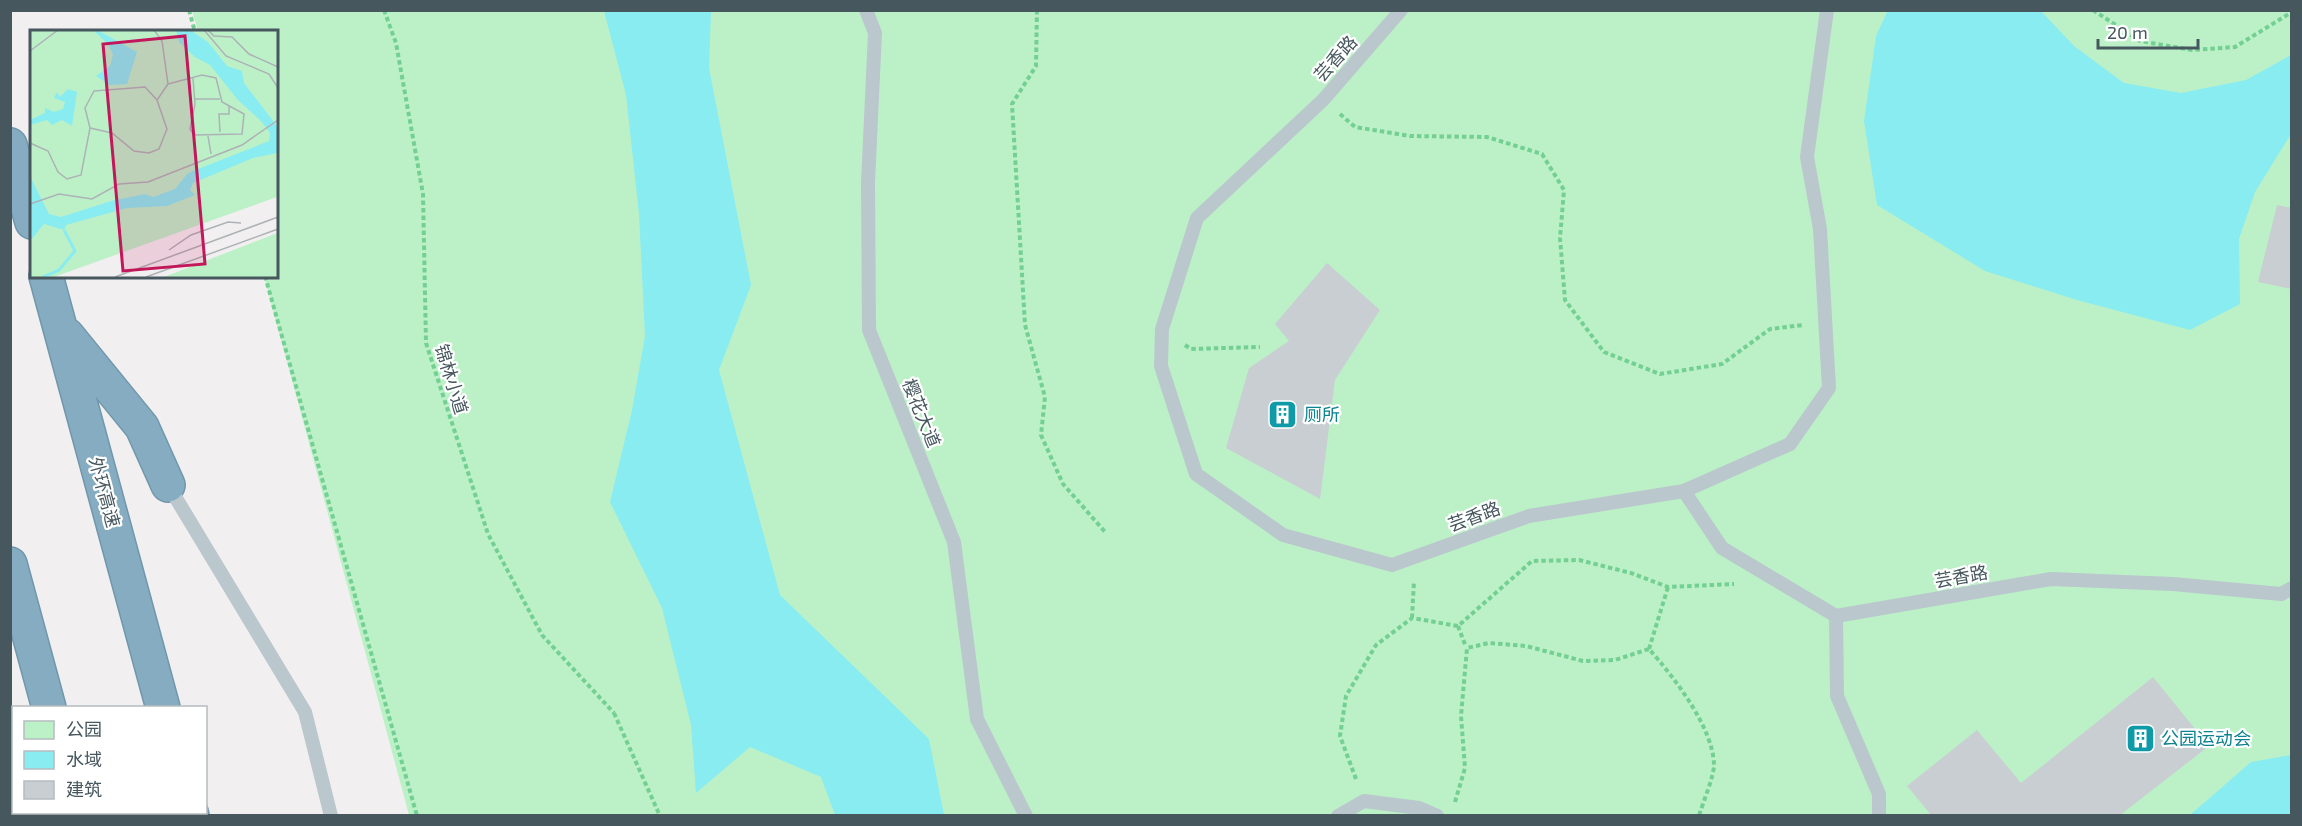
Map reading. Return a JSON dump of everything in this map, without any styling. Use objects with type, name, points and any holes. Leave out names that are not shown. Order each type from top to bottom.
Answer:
[{"type":"highway","points":[[10,145],[30,215]]},
{"type":"highway","name":"外环高速","points":[[47,278],[162,706]]},
{"type":"highway","points":[[60,326],[142,427],[168,485]]},
{"type":"highway","points":[[10,564],[48,706]]},
{"type":"lane","name":"樱花大道","points":[[866,10],[875,33],[868,182],[869,330],[954,542],[977,719],[1026,816]]},
{"type":"lane","name":"芸香路","points":[[1401,10],[1323,100],[1197,218],[1162,329],[1161,366],[1196,474],[1282,535],[1392,565],[1529,516],[1684,491],[1790,444],[1829,388],[1820,229],[1807,157],[1827,10]]},
{"type":"lane","points":[[168,485],[305,712],[331,816]]},
{"type":"lane","points":[[1684,491],[1722,548],[1836,616],[1837,696],[1879,794],[1879,816]]},
{"type":"lane","name":"芸香路","points":[[1836,616],[2051,579],[2173,584],[2281,594],[2292,588]]},
{"type":"lane","points":[[1338,816],[1364,801],[1419,808],[1437,816]]},
{"type":"path","points":[[189,10],[194,30]]},
{"type":"path","name":"锦林小道","points":[[384,10],[396,43],[423,194],[426,343],[484,523],[542,635],[614,713],[660,816]]},
{"type":"path","points":[[1037,10],[1036,66],[1012,104],[1025,325],[1045,397],[1041,435],[1063,484],[1106,533]]},
{"type":"path","points":[[2092,10],[2140,41],[2192,50],[2235,47],[2292,12]]},
{"type":"path","points":[[1323,100],[1355,127],[1410,136],[1487,137],[1542,154],[1564,190],[1560,238],[1565,300],[1604,352],[1660,374],[1722,364],[1770,329],[1825,322]]},
{"type":"path","points":[[266,278],[417,816]]},
{"type":"path","points":[[1162,329],[1191,349],[1260,347]]},
{"type":"path","points":[[1412,618],[1415,557]]},
{"type":"path","points":[[1458,626],[1532,561],[1579,560],[1631,573],[1668,588],[1733,584],[1758,569]]},
{"type":"path","points":[[1648,649],[1668,588]]},
{"type":"path","points":[[1364,801],[1340,736],[1346,696],[1376,645],[1412,618],[1458,626]]},
{"type":"path","points":[[1454,806],[1465,768],[1461,716],[1467,648],[1458,626]]},
{"type":"path","points":[[1467,648],[1489,643],[1526,646],[1583,661],[1615,660],[1648,649]]},
{"type":"path","points":[[1648,649],[1673,676],[1709,736],[1714,767],[1699,816]]},
{"type":"green space","points":[[192,11],[2291,11],[2291,815],[409,815],[265,278],[278,278],[278,30],[198,30]]},
{"type":"water","points":[[1888,10],[2041,11],[2074,46],[2124,83],[2181,93],[2246,80],[2291,55],[2291,134],[2255,192],[2239,239],[2240,304],[2190,330],[2077,300],[1985,271],[1877,205],[1864,121],[1876,36]]},
{"type":"water","points":[[604,11],[711,11],[709,68],[751,285],[719,370],[780,595],[929,739],[944,815],[835,815],[821,777],[750,747],[696,793],[691,725],[662,608],[610,502],[632,410],[645,336],[639,214],[626,95]]},
{"type":"water","points":[[2291,755],[2291,815],[2190,815],[2251,762]]},
{"type":"building","points":[[2277,205],[2292,208],[2292,289],[2258,282]]},
{"type":"building","name":"厕所","points":[[1327,263],[1380,310],[1335,380],[1320,499],[1226,448],[1249,368],[1289,341],[1275,324]]},
{"type":"building","name":"公园运动会","points":[[2153,677],[2209,746],[2119,816],[1932,816],[1907,786],[1977,730],[2021,783]]},
{"type":"place","name":"厕所","points":[[1283,414]]},
{"type":"place","name":"公园运动会","points":[[2140,738]]}]
